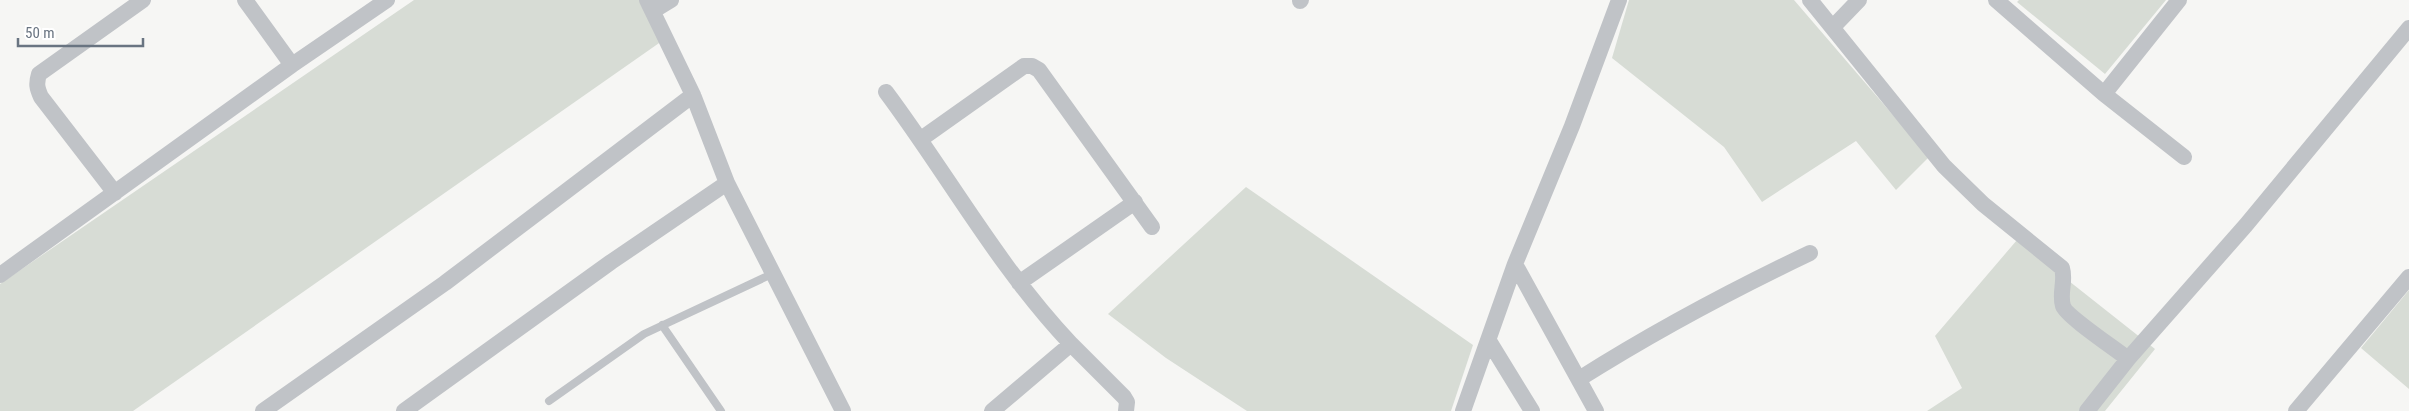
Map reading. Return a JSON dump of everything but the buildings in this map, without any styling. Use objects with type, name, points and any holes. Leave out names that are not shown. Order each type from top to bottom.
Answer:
[{"type":"street","points":[[115,193],[41,97],[36,88],[37,80],[39,74],[143,0]]},
{"type":"street","points":[[245,0],[292,65]]},
{"type":"street","points":[[0,275],[292,65],[387,0]]},
{"type":"street","points":[[671,0],[650,6],[693,96],[727,183],[843,411]]},
{"type":"street","points":[[1463,411],[1515,264],[1572,126],[1619,0]]},
{"type":"street","points":[[1833,27],[1859,0]]},
{"type":"street","points":[[1996,0],[2104,94],[2184,157]]},
{"type":"street","points":[[2104,94],[2179,0]]},
{"type":"street","points":[[1819,3],[1833,27],[1944,166],[1983,204],[2062,268],[2064,278],[2062,298],[2066,312],[2128,359]]},
{"type":"street","points":[[2087,411],[2128,359],[2246,225],[2409,28]]},
{"type":"street","points":[[921,139],[1024,66],[1032,66],[1039,70],[1152,228]]},
{"type":"street","points":[[886,92],[921,139],[1018,283],[1043,314],[1127,402],[1126,411]]},
{"type":"street","points":[[263,411],[445,282],[693,96]]},
{"type":"street","points":[[404,411],[611,262],[727,183]]},
{"type":"street","points":[[1018,283],[1135,202]]},
{"type":"street","points":[[1579,378],[1647,336],[1726,293],[1810,253]]},
{"type":"street","points":[[1515,264],[1596,411]]},
{"type":"street","points":[[2296,411],[2409,277]]},
{"type":"street","points":[[1489,341],[1532,411]]},
{"type":"street","points":[[992,411],[1071,344]]},
{"type":"lane","points":[[549,401],[624,346],[662,325],[772,274]]},
{"type":"lane","points":[[662,325],[721,411]]},
{"type":"shaded area","points":[[414,0],[642,0],[662,41],[133,411],[0,411],[0,284]]},
{"type":"shaded area","points":[[1629,0],[1794,0],[1929,157],[1896,190],[1856,141],[1762,202],[1724,147],[1612,58]]},
{"type":"shaded area","points":[[2019,0],[2166,0],[2105,74],[2017,2]]},
{"type":"shaded area","points":[[1246,187],[1473,345],[1451,411],[1247,411],[1166,358],[1108,314]]},
{"type":"shaded area","points":[[2017,240],[2155,349],[2105,411],[1927,411],[1962,388],[1935,336]]},
{"type":"shaded area","points":[[2409,290],[2409,389],[2361,348]]}]
